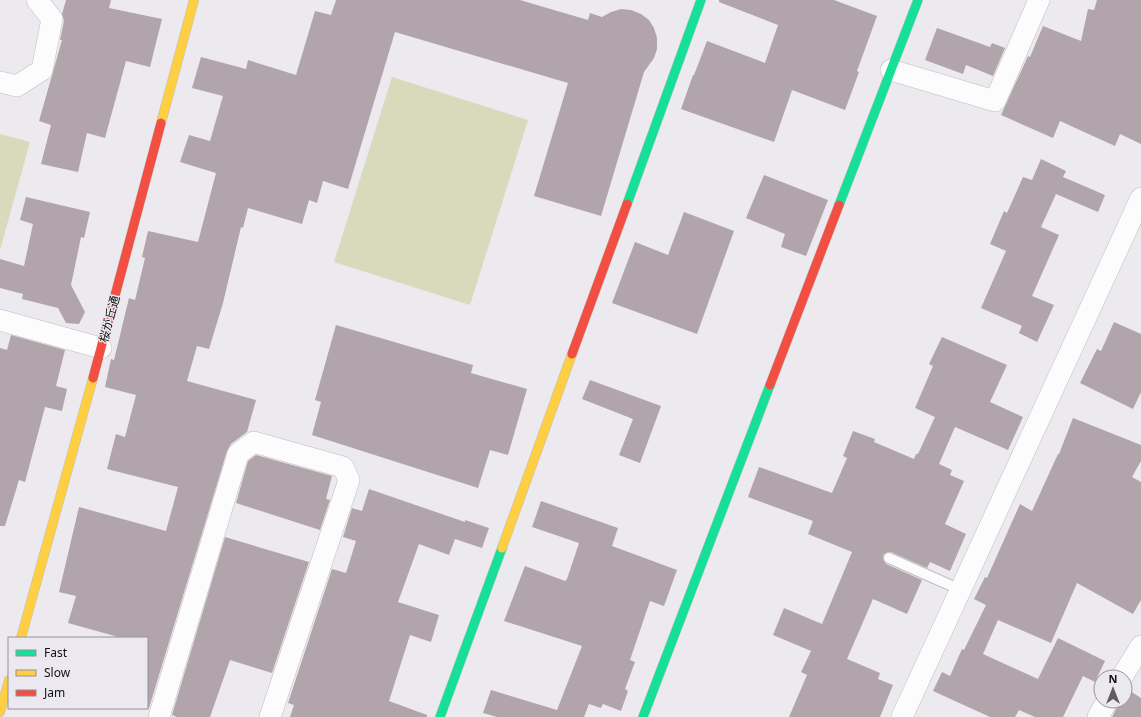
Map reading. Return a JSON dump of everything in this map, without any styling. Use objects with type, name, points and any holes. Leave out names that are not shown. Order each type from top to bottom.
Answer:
[{"type":"street","points":[[0,82],[17,86],[42,70],[52,19],[37,0]]},
{"type":"street","name":"桜が丘通","points":[[21,637],[101,348],[194,0]]},
{"type":"street","points":[[440,717],[701,0]]},
{"type":"street","points":[[644,717],[918,0]]},
{"type":"street","points":[[891,70],[995,101],[1039,0]]},
{"type":"street","points":[[902,717],[1141,198]]},
{"type":"street","points":[[0,320],[101,348]]},
{"type":"street","points":[[159,717],[238,454],[254,442],[343,467],[349,480],[270,717]]},
{"type":"street","points":[[1127,669],[1141,646]]},
{"type":"street","points":[[0,712],[8,684]]},
{"type":"lane","points":[[889,558],[961,590]]},
{"type":"green space","points":[[392,77],[528,120],[470,305],[334,262]]},
{"type":"green space","points":[[0,134],[30,142],[0,250]]},
{"type":"building","points":[[66,0],[111,0],[109,8],[162,19],[150,67],[126,61],[105,138],[87,133],[78,172],[41,164],[51,125],[39,121],[62,40],[60,40],[64,21],[62,14]]},
{"type":"building","points":[[336,0],[520,0],[588,20],[590,13],[602,17],[621,9],[631,10],[641,14],[649,20],[654,28],[657,38],[657,49],[654,58],[644,72],[601,216],[534,196],[568,83],[395,32],[348,189],[323,181],[317,203],[309,200],[302,224],[248,208],[243,228],[241,227],[223,303],[209,349],[197,346],[187,381],[256,400],[247,432],[231,444],[227,451],[149,708],[148,637],[118,637],[68,623],[76,596],[59,592],[79,507],[166,531],[178,487],[107,469],[116,434],[125,437],[136,395],[105,387],[111,359],[114,360],[129,298],[135,300],[145,258],[142,257],[148,231],[198,242],[216,173],[180,162],[189,135],[210,141],[223,96],[192,88],[201,57],[246,69],[248,60],[296,75],[315,11],[331,15]]},
{"type":"building","points":[[719,0],[834,0],[877,16],[857,71],[859,72],[845,110],[792,90],[774,142],[681,109],[707,41],[765,63],[778,25],[719,2]]},
{"type":"building","points":[[1097,0],[1141,0],[1141,144],[1120,134],[1115,146],[1060,121],[1053,138],[1001,115],[1028,56],[1030,57],[1043,26],[1081,41],[1088,9],[1094,10]]},
{"type":"building","points":[[937,28],[990,47],[992,43],[1005,48],[993,76],[966,65],[963,74],[925,60]]},
{"type":"building","points":[[1041,159],[1066,171],[1063,177],[1105,195],[1098,212],[1056,194],[1041,227],[1059,235],[1032,296],[1054,305],[1037,342],[1019,333],[1022,326],[981,308],[1006,251],[990,244],[1004,211],[1007,213],[1023,177],[1032,180]]},
{"type":"building","points":[[764,175],[828,200],[806,256],[781,247],[785,234],[746,218]]},
{"type":"building","points":[[26,197],[90,212],[84,238],[81,237],[71,285],[85,312],[79,324],[66,323],[58,308],[22,299],[23,294],[0,288],[0,259],[24,266],[33,224],[20,220]]},
{"type":"building","points":[[684,212],[734,231],[697,334],[612,303],[635,242],[668,255]]},
{"type":"building","points":[[1114,322],[1141,334],[1141,392],[1133,409],[1080,383],[1097,349],[1101,351]]},
{"type":"building","points":[[336,325],[473,365],[471,373],[527,389],[508,455],[490,450],[478,488],[312,435],[321,402],[315,400]]},
{"type":"building","points":[[11,335],[65,350],[56,386],[67,389],[62,411],[45,407],[25,482],[19,480],[5,526],[0,526],[0,348],[7,350]]},
{"type":"building","points":[[942,337],[1007,365],[990,402],[1023,417],[1008,450],[955,427],[939,464],[952,470],[950,475],[964,481],[945,524],[966,534],[950,571],[930,562],[927,568],[891,552],[883,555],[883,559],[886,564],[922,580],[907,614],[873,599],[847,659],[880,673],[878,679],[893,685],[880,717],[789,717],[807,675],[801,672],[811,651],[773,635],[784,608],[822,624],[852,552],[808,534],[813,521],[748,497],[759,467],[832,493],[847,458],[843,456],[853,431],[875,439],[874,442],[914,459],[916,454],[918,454],[935,417],[915,408],[933,366],[929,364]]},
{"type":"building","points":[[590,380],[661,406],[640,463],[619,455],[633,419],[582,399]]},
{"type":"building","points":[[1073,418],[1141,445],[1141,461],[1132,477],[1141,482],[1141,600],[1133,614],[1077,583],[1051,643],[998,620],[983,654],[1038,679],[1058,638],[1105,661],[1101,669],[1093,669],[1093,681],[1083,676],[1063,717],[1035,717],[1019,710],[1015,717],[990,717],[933,691],[942,672],[950,676],[962,649],[964,650],[986,605],[974,599],[985,577],[987,578],[1020,504],[1032,511],[1059,454]]},
{"type":"building","points":[[256,455],[332,476],[326,499],[330,500],[320,530],[236,503],[248,461]]},
{"type":"building","points":[[369,489],[465,522],[465,520],[489,528],[482,548],[455,539],[449,555],[419,544],[398,602],[439,615],[431,642],[410,635],[389,701],[427,715],[427,717],[290,717],[294,705],[288,703],[332,569],[346,573],[356,541],[343,537],[352,508],[362,511]]},
{"type":"building","points":[[541,501],[618,528],[612,546],[677,570],[664,606],[650,601],[630,660],[635,662],[625,689],[628,691],[621,711],[603,704],[601,708],[589,704],[584,717],[497,717],[483,713],[491,690],[557,710],[582,646],[504,621],[525,566],[565,581],[579,543],[532,527]]},
{"type":"building","points":[[225,537],[309,562],[272,673],[230,660],[210,717],[177,717],[172,715]]},
{"type":"building","points":[[1133,693],[1141,698],[1141,717],[1112,717],[1116,709],[1133,709]]},
{"type":"traffic: fast","points":[[627,204],[701,0]]},
{"type":"traffic: fast","points":[[839,205],[918,0]]},
{"type":"traffic: fast","points":[[643,717],[770,385]]},
{"type":"traffic: fast","points":[[440,717],[502,548]]},
{"type":"traffic: slow","points":[[161,123],[194,0]]},
{"type":"traffic: slow","points":[[502,548],[572,354]]},
{"type":"traffic: slow","points":[[21,637],[93,378]]},
{"type":"traffic: slow","points":[[0,712],[8,684]]},
{"type":"traffic: jam","points":[[93,378],[161,123]]},
{"type":"traffic: jam","points":[[572,354],[627,204]]},
{"type":"traffic: jam","points":[[770,385],[839,205]]}]
